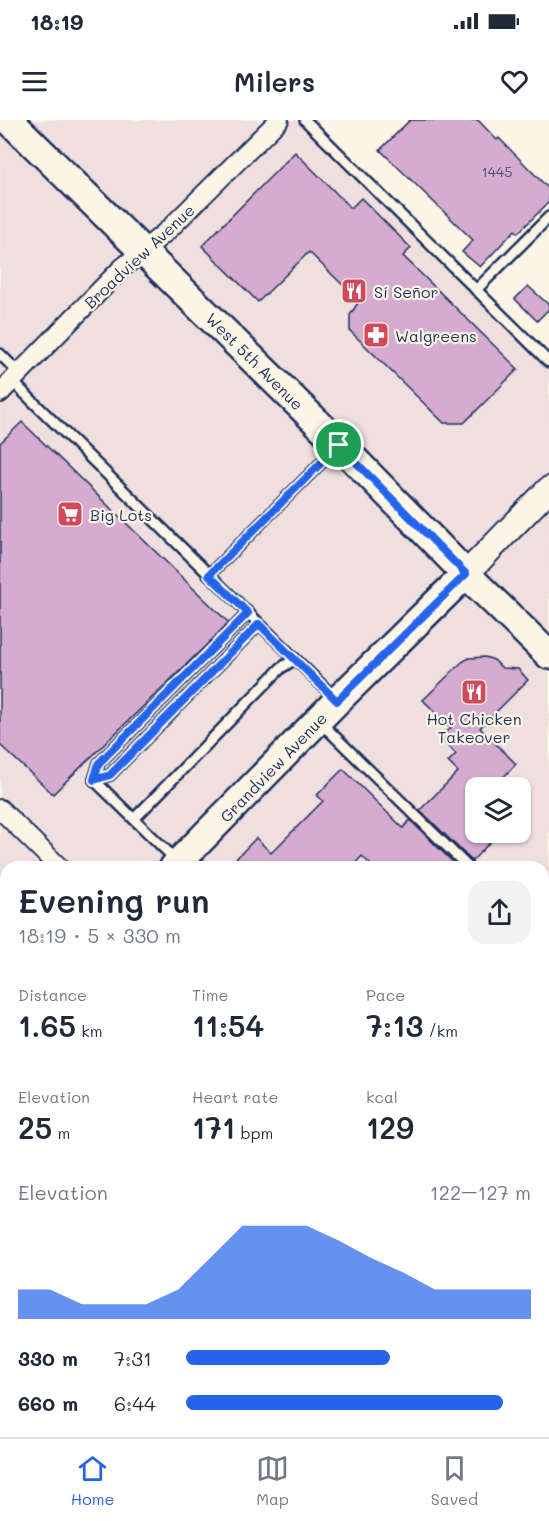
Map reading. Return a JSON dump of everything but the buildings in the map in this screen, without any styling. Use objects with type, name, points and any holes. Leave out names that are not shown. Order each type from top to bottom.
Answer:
[{"type":"main road","name":"West 5th Avenue","points":[[9,120],[549,655]]},
{"type":"main road","name":"Grandview Avenue","points":[[184,861],[337,701],[466,574]]},
{"type":"street","name":"Broadview Avenue","points":[[10,382],[121,269],[167,231],[273,122]]},
{"type":"street","name":"Grandview Avenue","points":[[466,574],[549,489]]},
{"type":"street","points":[[0,809],[53,861]]},
{"type":"lane","points":[[305,120],[549,362]]},
{"type":"lane","points":[[476,290],[549,217]]},
{"type":"lane","points":[[0,354],[10,382],[337,701]]},
{"type":"lane","points":[[209,575],[339,445]]},
{"type":"lane","points":[[94,780],[99,763],[248,613]]},
{"type":"lane","points":[[94,780],[110,775],[259,624]]},
{"type":"lane","points":[[134,819],[281,668],[295,659]]},
{"type":"lane","points":[[319,720],[459,861]]},
{"type":"lane","points":[[94,780],[174,861]]},
{"type":"shaded area","points":[[0,120],[316,120],[549,357],[549,861],[0,861]]},
{"type":"place","name":"Sí Señor","points":[[354,291]]},
{"type":"place","name":"Walgreens","points":[[376,335]]},
{"type":"place","name":"Big Lots","points":[[70,514]]},
{"type":"place","name":"Hot Chicken Takeover","points":[[474,692]]},
{"type":"route","points":[[339,445],[466,574],[337,701],[259,624],[110,775],[94,780],[99,763],[248,613],[209,575],[339,445]]}]
